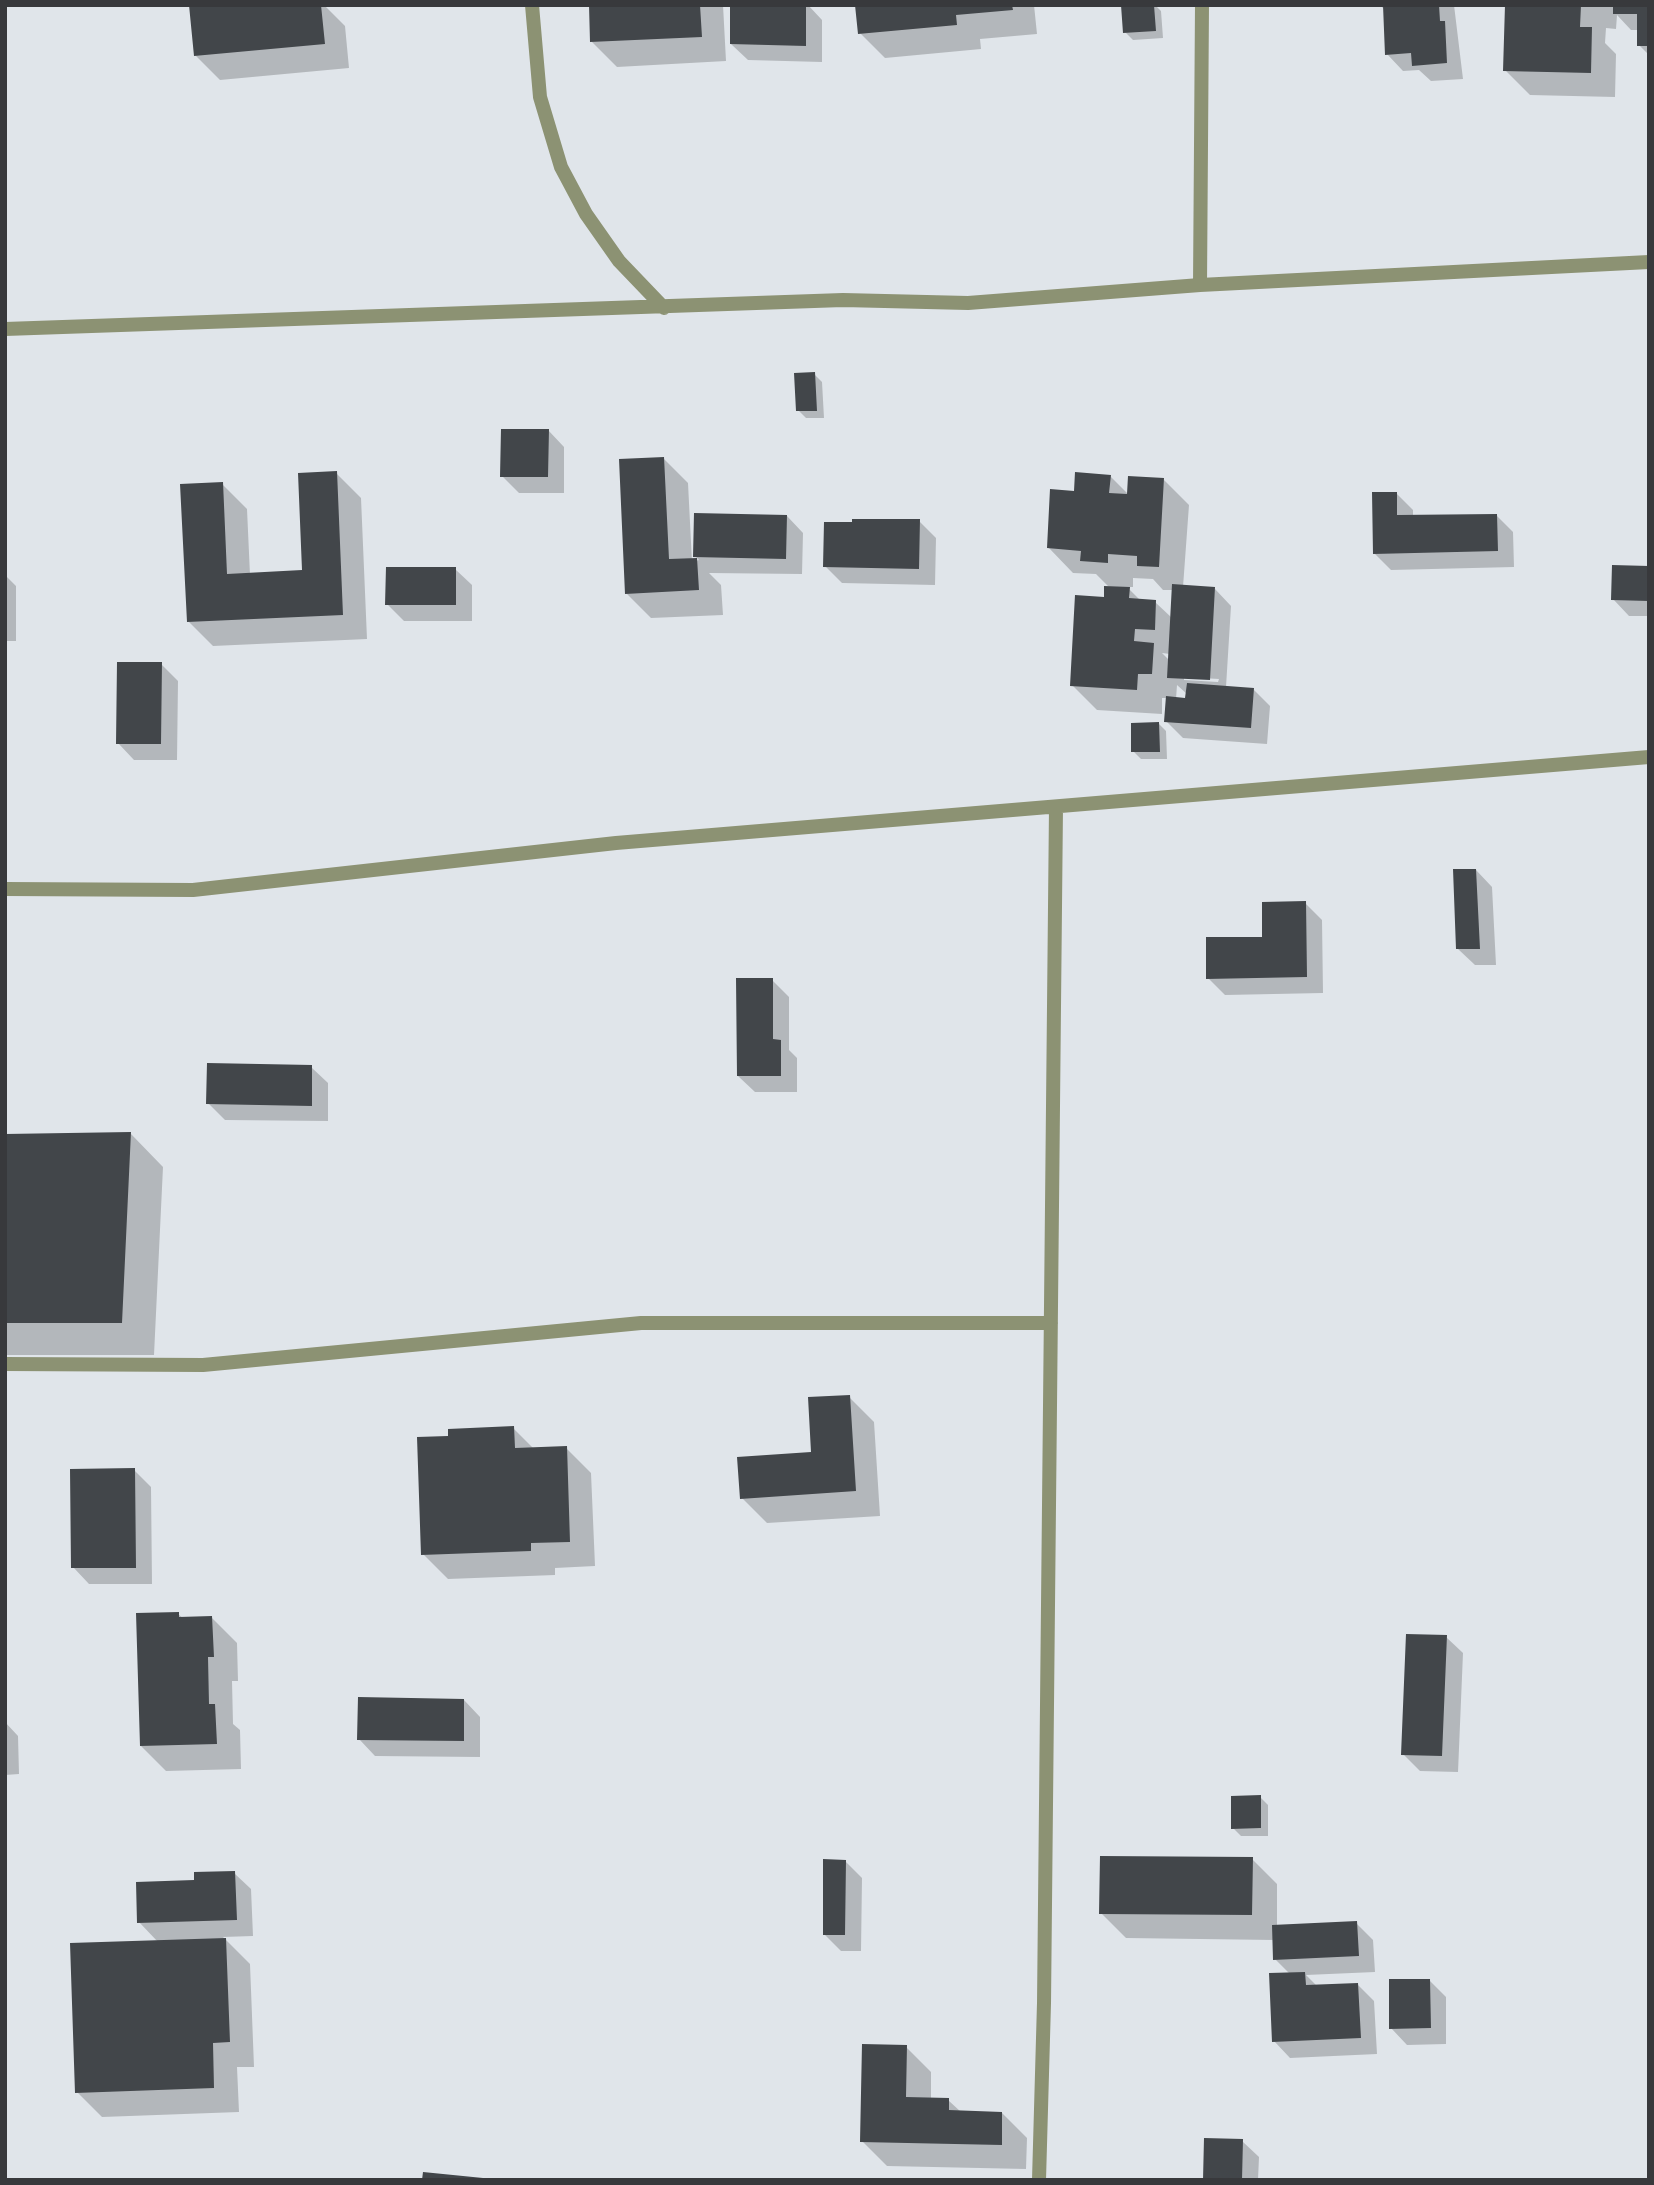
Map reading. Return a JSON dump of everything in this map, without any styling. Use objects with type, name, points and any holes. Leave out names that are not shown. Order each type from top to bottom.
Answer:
[{"type":"street","points":[[532,5],[540,97],[561,167],[586,214],[619,261],[664,308]]},
{"type":"street","points":[[1200,285],[1202,5]]},
{"type":"street","points":[[5,329],[843,300],[968,303],[1200,285],[1649,262]]},
{"type":"street","points":[[5,888],[193,890],[616,843],[1649,757]]},
{"type":"street","points":[[1039,2180],[1056,807]]},
{"type":"street","points":[[5,1364],[203,1366],[641,1323],[1051,1323]]},
{"type":"building","points":[[189,5],[321,5],[325,44],[194,56]]},
{"type":"building","points":[[589,5],[700,5],[702,37],[590,42]]},
{"type":"building","points":[[730,5],[806,5],[806,46],[730,44]]},
{"type":"building","points":[[855,5],[1012,5],[1013,10],[956,15],[957,25],[858,34]]},
{"type":"building","points":[[1121,5],[1154,5],[1156,31],[1123,33]]},
{"type":"building","points":[[1383,5],[1439,5],[1440,21],[1445,21],[1447,63],[1412,66],[1411,53],[1385,55]]},
{"type":"building","points":[[1505,5],[1581,5],[1580,27],[1592,27],[1591,73],[1503,71]]},
{"type":"building","points":[[1613,5],[1649,5],[1649,46],[1637,46],[1637,14],[1613,14]]},
{"type":"building","points":[[815,372],[817,411],[796,411],[794,373]]},
{"type":"building","points":[[501,429],[549,429],[548,477],[500,477]]},
{"type":"building","points":[[664,457],[669,559],[697,558],[699,590],[625,594],[619,459]]},
{"type":"building","points":[[337,471],[343,615],[187,622],[180,484],[223,482],[227,574],[302,570],[298,473]]},
{"type":"building","points":[[1075,472],[1111,475],[1109,493],[1127,494],[1128,476],[1164,478],[1159,567],[1137,566],[1137,556],[1108,554],[1108,563],[1080,561],[1081,551],[1047,548],[1050,489],[1074,491]]},
{"type":"building","points":[[1372,492],[1397,492],[1397,515],[1497,514],[1498,551],[1373,554]]},
{"type":"building","points":[[694,513],[787,515],[786,559],[693,557]]},
{"type":"building","points":[[852,519],[920,519],[919,569],[823,567],[824,522],[852,522]]},
{"type":"building","points":[[1612,565],[1649,566],[1649,601],[1611,600]]},
{"type":"building","points":[[386,567],[456,567],[456,605],[385,605]]},
{"type":"building","points":[[1172,584],[1215,587],[1210,680],[1167,678]]},
{"type":"building","points":[[1104,586],[1130,587],[1129,598],[1156,600],[1155,630],[1135,629],[1134,641],[1154,643],[1152,674],[1138,674],[1137,690],[1070,686],[1075,595],[1104,597]]},
{"type":"building","points":[[117,662],[162,662],[161,744],[116,744]]},
{"type":"building","points":[[1187,683],[1254,688],[1251,728],[1164,722],[1166,696],[1185,698]]},
{"type":"building","points":[[1159,722],[1160,752],[1131,752],[1131,723]]},
{"type":"building","points":[[1453,869],[1476,869],[1480,949],[1456,949]]},
{"type":"building","points":[[1306,901],[1307,977],[1206,979],[1206,937],[1262,937],[1262,902]]},
{"type":"building","points":[[736,978],[773,978],[773,1039],[781,1040],[781,1076],[737,1076]]},
{"type":"building","points":[[207,1063],[312,1065],[312,1106],[206,1104]]},
{"type":"building","points":[[131,1132],[122,1323],[5,1323],[5,1134]]},
{"type":"building","points":[[850,1395],[856,1491],[740,1499],[737,1457],[811,1452],[808,1397]]},
{"type":"building","points":[[514,1426],[515,1448],[567,1446],[570,1542],[531,1543],[531,1551],[421,1555],[417,1437],[448,1436],[448,1429]]},
{"type":"building","points":[[135,1468],[136,1568],[71,1568],[70,1469]]},
{"type":"building","points":[[179,1612],[179,1617],[212,1616],[214,1657],[208,1657],[209,1704],[215,1704],[217,1744],[140,1746],[136,1613]]},
{"type":"building","points":[[1406,1634],[1447,1635],[1442,1756],[1401,1755]]},
{"type":"building","points":[[358,1697],[464,1699],[464,1741],[357,1740]]},
{"type":"building","points":[[1261,1795],[1261,1828],[1231,1829],[1231,1796]]},
{"type":"building","points":[[1100,1856],[1253,1857],[1252,1915],[1099,1914]]},
{"type":"building","points":[[823,1859],[846,1860],[845,1935],[823,1935]]},
{"type":"building","points":[[235,1871],[237,1920],[137,1923],[136,1882],[194,1880],[194,1872]]},
{"type":"building","points":[[1357,1921],[1359,1956],[1273,1960],[1272,1925]]},
{"type":"building","points":[[226,1938],[230,2042],[213,2043],[214,2088],[75,2093],[70,1943]]},
{"type":"building","points":[[1305,1972],[1306,1985],[1358,1983],[1361,2038],[1272,2042],[1269,1973]]},
{"type":"building","points":[[1389,1979],[1430,1979],[1431,2028],[1389,2029]]},
{"type":"building","points":[[862,2044],[907,2045],[906,2097],[949,2098],[949,2110],[1002,2112],[1002,2145],[860,2142]]},
{"type":"building","points":[[1204,2138],[1243,2139],[1242,2180],[1203,2180]]},
{"type":"building","points":[[423,2172],[483,2178],[483,2180],[422,2180]]}]
